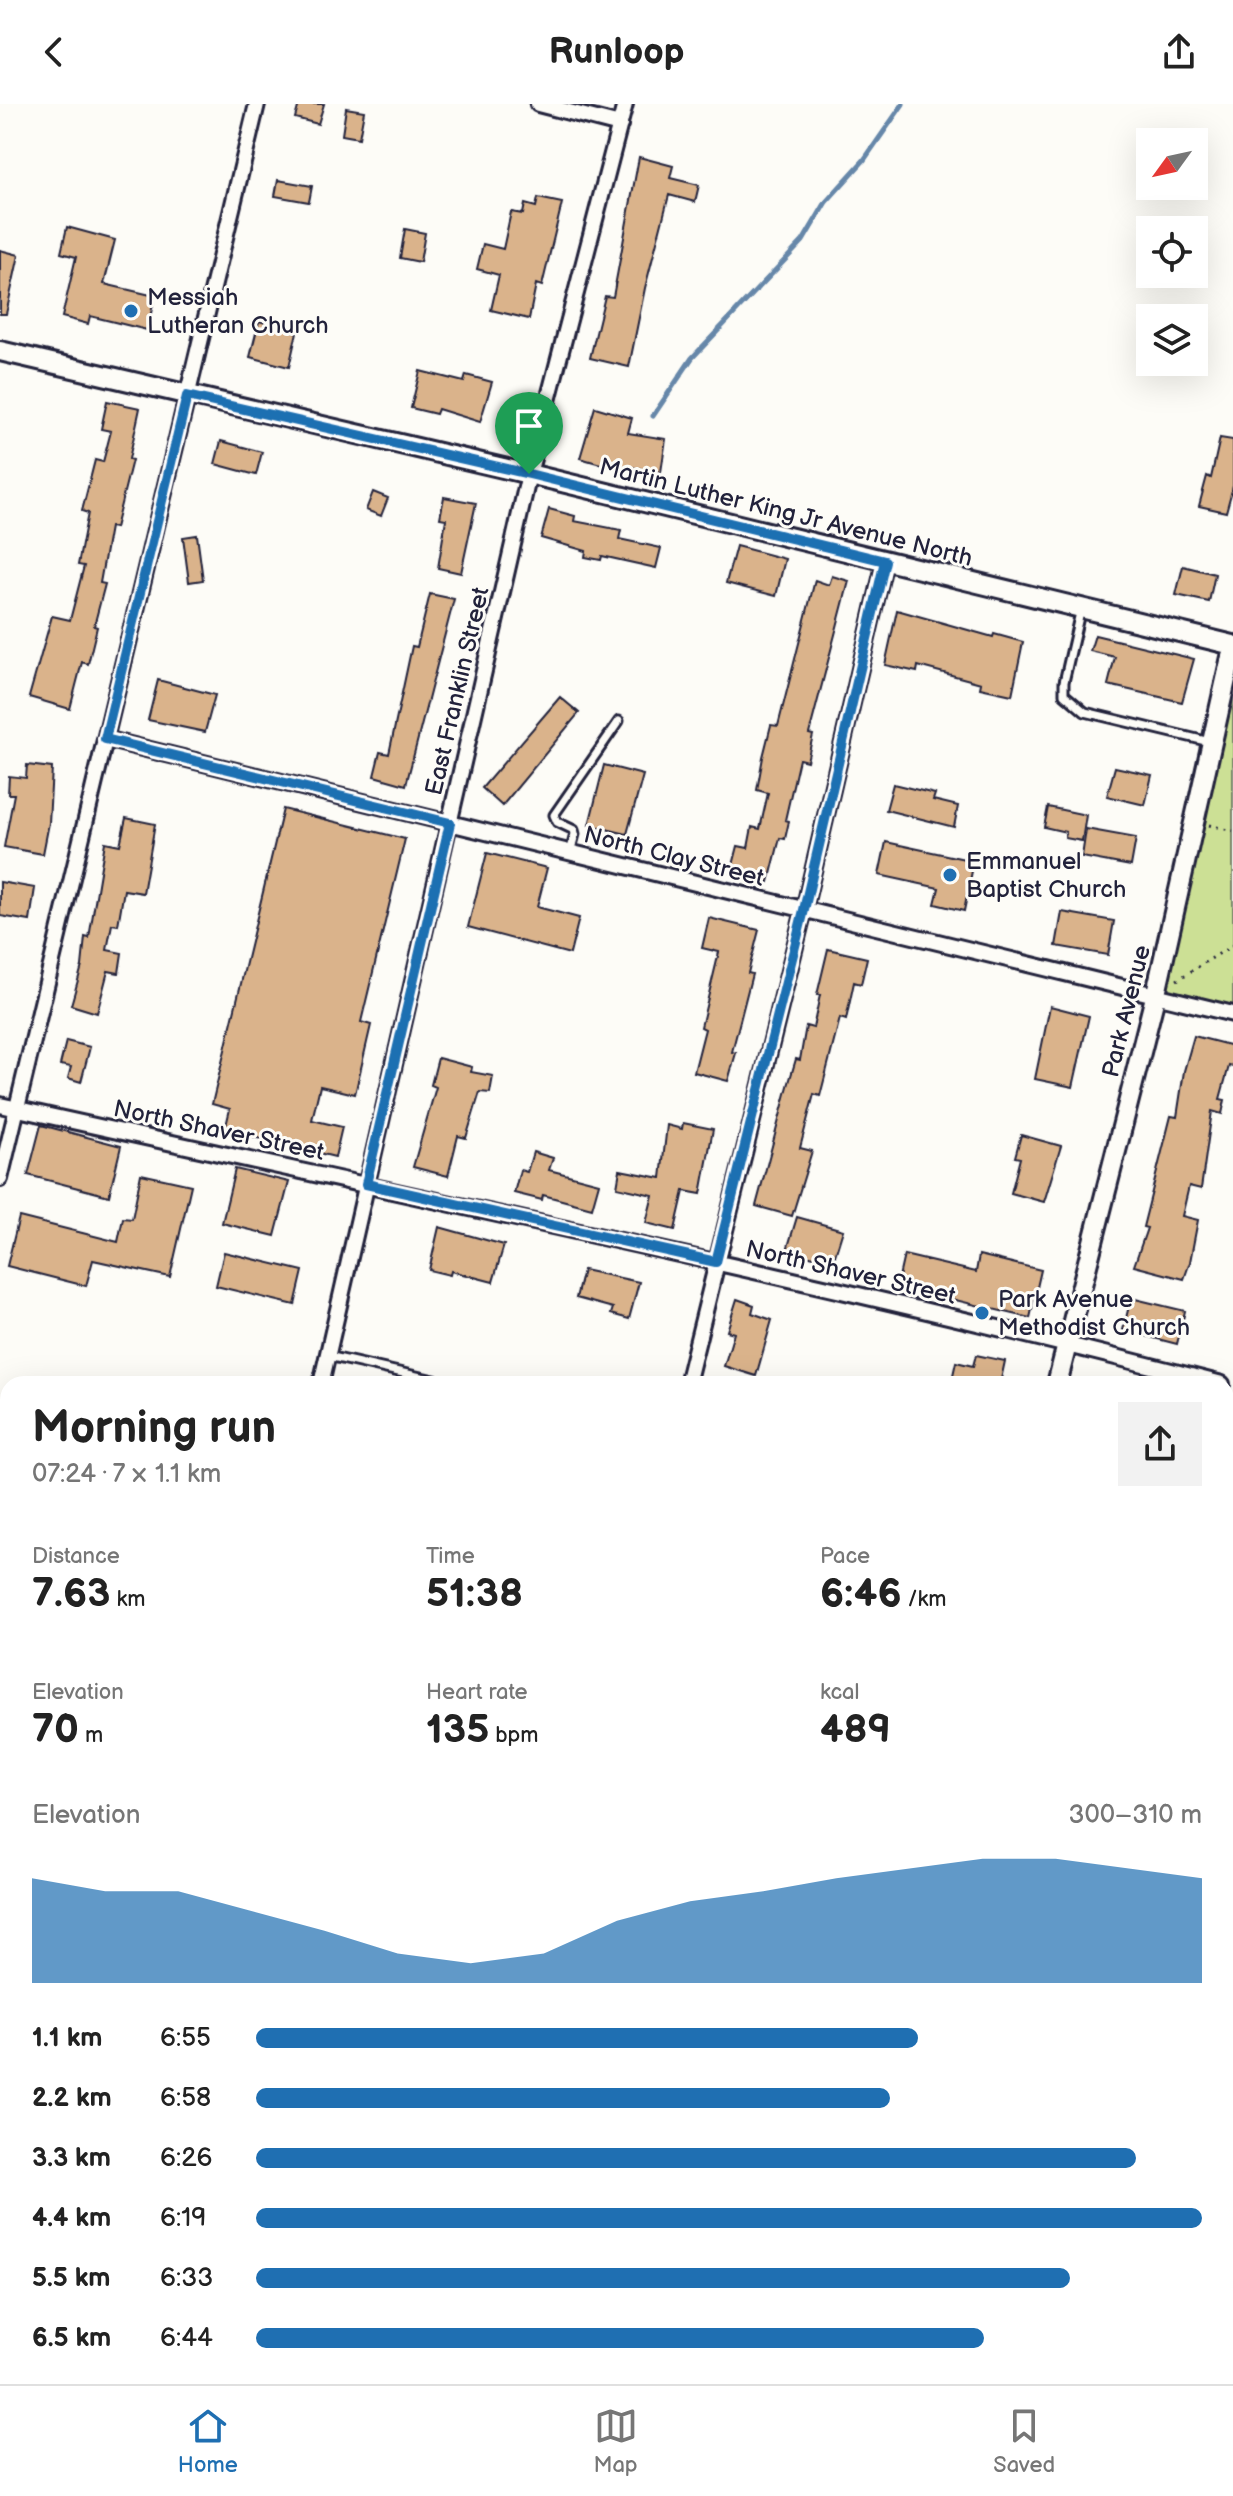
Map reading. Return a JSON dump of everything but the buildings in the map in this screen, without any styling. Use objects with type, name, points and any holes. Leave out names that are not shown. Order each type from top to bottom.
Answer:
[{"type":"street","points":[[0,1179],[257,104]]},
{"type":"street","points":[[538,104],[620,125]]},
{"type":"street","name":"East Franklin Street","points":[[323,1376],[529,474],[625,104]]},
{"type":"street","name":"Martin Luther King Jr Avenue North","points":[[0,351],[529,474],[1233,646]]},
{"type":"street","points":[[689,1376],[804,910],[885,561]]},
{"type":"street","name":"Park Avenue","points":[[1059,1376],[1162,990],[1194,822],[1233,646]]},
{"type":"street","name":"North Clay Street","points":[[105,739],[804,910],[1162,990],[1233,1014]]},
{"type":"street","name":"North Shaver Street","points":[[0,1105],[716,1262],[1193,1376]]},
{"type":"lane","points":[[1081,608],[1064,694],[1085,712],[1212,742]]},
{"type":"lane","points":[[570,853],[574,830],[557,822],[554,815],[619,721]]},
{"type":"lane","points":[[328,1356],[417,1376]]},
{"type":"path","points":[[1194,822],[1233,831]]},
{"type":"path","points":[[1162,990],[1233,945]]},
{"type":"green space","points":[[1233,648],[1233,1014],[1156,993]]},
{"type":"waterway","points":[[653,416],[692,358],[803,241],[826,202],[864,160],[903,104]]},
{"type":"place","name":"Messiah Lutheran Church","points":[[131,311]]},
{"type":"place","name":"Emmanuel Baptist Church","points":[[950,875]]},
{"type":"place","name":"Park Avenue Methodist Church","points":[[982,1313]]},
{"type":"route","points":[[187,396],[529,474],[885,561],[804,910],[716,1262],[366,1184],[450,823],[105,739],[187,396]]}]
